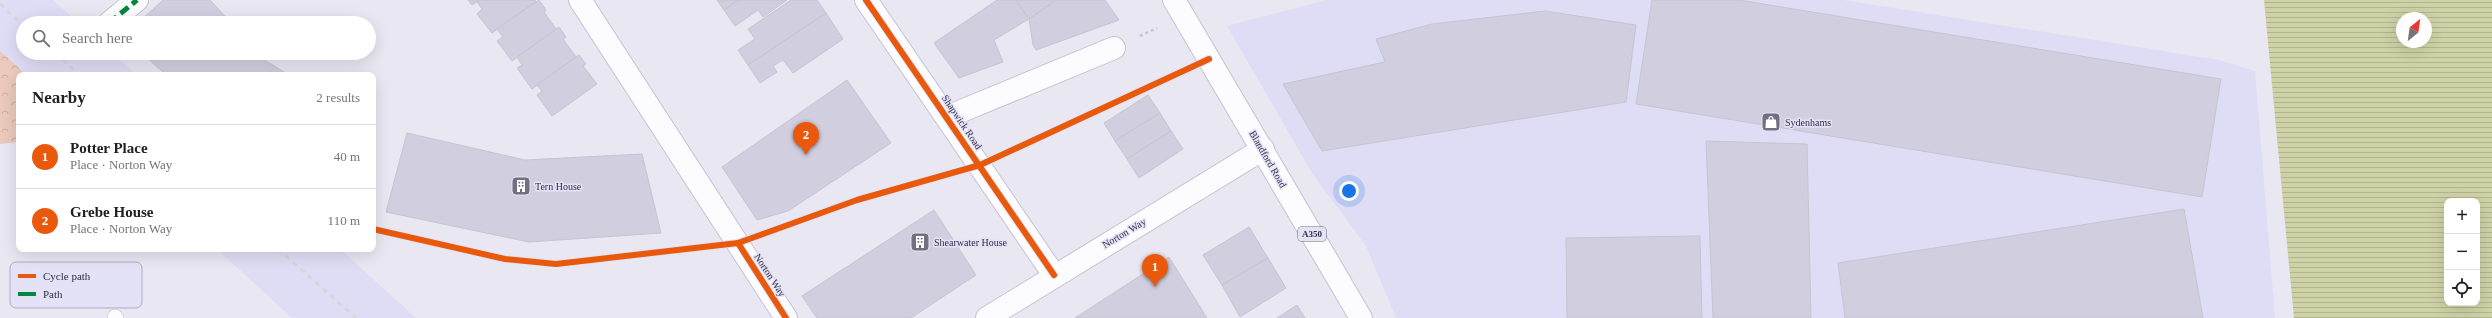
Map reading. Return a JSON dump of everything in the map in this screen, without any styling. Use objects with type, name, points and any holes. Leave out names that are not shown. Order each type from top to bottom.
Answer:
[{"type":"main road","points":[[118,16],[137,0]]},
{"type":"main road","name":"Norton Way","points":[[580,0],[786,318]]},
{"type":"main road","name":"Shapwick Road","points":[[866,0],[1054,275]]},
{"type":"main road","name":"Blandford Road","points":[[1179,8],[1361,318]]},
{"type":"main road","points":[[947,117],[1114,48]]},
{"type":"main road","name":"Norton Way","points":[[987,318],[1054,275],[1263,149]]},
{"type":"path","points":[[1114,48],[1179,8]]},
{"type":"shaded area","points":[[0,0],[53,0],[71,16],[16,16],[16,60],[120,60],[134,72],[24,72],[0,51]]},
{"type":"shaded area","name":"Sydenhams","points":[[1327,0],[1844,0],[2219,60],[2255,71],[2275,318],[1396,318],[1366,246],[1312,173],[1227,26]]},
{"type":"shaded area","points":[[2264,0],[2492,0],[2492,318],[2294,318]]},
{"type":"shaded area","points":[[220,252],[343,252],[416,318],[292,318]]},
{"type":"green space","points":[[0,51],[24,72],[16,72],[16,142],[0,144]]},
{"type":"building","points":[[163,0],[210,0],[225,16],[146,16]]},
{"type":"building","points":[[468,0],[479,0],[472,5]]},
{"type":"building","points":[[479,0],[536,1],[492,33],[477,14],[482,9],[477,2]]},
{"type":"building","points":[[539,0],[546,10],[544,12],[556,29],[512,61],[497,41],[503,37],[497,29]]},
{"type":"building","points":[[717,0],[738,0],[724,10]]},
{"type":"building","points":[[738,0],[787,0],[763,17],[758,10],[735,26],[724,10]]},
{"type":"building","points":[[791,0],[817,0],[826,13],[748,65],[738,50],[755,39],[748,29]]},
{"type":"building","points":[[997,0],[1016,0],[1029,19],[994,40],[1003,62],[959,78],[934,43]]},
{"type":"building","points":[[1016,0],[1056,0],[1029,19]]},
{"type":"building","points":[[1056,0],[1105,0],[1119,20],[1036,50],[1033,45],[1029,19]]},
{"type":"building","points":[[1652,0],[1739,0],[2221,79],[2202,197],[1636,104]]},
{"type":"building","points":[[1545,11],[1636,25],[1626,102],[1322,151],[1283,84],[1385,62],[1376,39],[1432,24]]},
{"type":"building","points":[[826,13],[843,39],[793,73],[783,60],[773,66],[777,72],[760,83],[748,65]]},
{"type":"building","points":[[559,27],[566,37],[563,39],[576,57],[532,89],[517,68],[522,65],[517,57]]},
{"type":"building","points":[[579,55],[586,64],[583,66],[597,84],[552,116],[537,95],[542,91],[537,85]]},
{"type":"building","points":[[150,60],[265,60],[284,72],[163,72]]},
{"type":"building","points":[[847,80],[891,143],[788,211],[757,220],[722,167]]},
{"type":"building","points":[[1148,95],[1160,113],[1115,141],[1104,123]]},
{"type":"building","points":[[1160,113],[1171,131],[1127,159],[1115,141]]},
{"type":"building","points":[[1171,131],[1183,149],[1139,178],[1127,159]]},
{"type":"building","name":"Tern House","points":[[407,133],[525,160],[642,154],[661,233],[529,242],[386,212]]},
{"type":"building","points":[[1706,141],[1807,144],[1811,318],[1713,318]]},
{"type":"building","points":[[2184,209],[2203,318],[1845,318],[1838,263]]},
{"type":"building","name":"Shearwater House","points":[[934,210],[976,275],[911,318],[817,318],[802,296]]},
{"type":"building","points":[[1249,227],[1268,258],[1222,285],[1203,255]]},
{"type":"building","points":[[1700,236],[1702,318],[1567,318],[1566,238]]},
{"type":"building","points":[[1169,257],[1207,318],[1075,318]]},
{"type":"building","points":[[1268,258],[1286,288],[1240,317],[1222,285]]},
{"type":"building","points":[[1297,305],[1305,318],[1277,318]]},
{"type":"railway","points":[[0,4],[16,19]]},
{"type":"railway","points":[[63,60],[77,72]]},
{"type":"railway","points":[[281,252],[356,318]]},
{"type":"marked path","points":[[118,16],[137,0]]},
{"type":"cycle path","points":[[866,0],[1054,275]]},
{"type":"cycle path","points":[[376,230],[505,259],[556,264],[738,243],[857,200],[980,165],[1209,59]]},
{"type":"cycle path","points":[[738,243],[786,318]]},
{"type":"place","name":"Sydenhams","points":[[1771,122]]},
{"type":"place","name":"Grebe House","points":[[806,155]]},
{"type":"place","name":"Tern House","points":[[521,186]]},
{"type":"place","name":"Shearwater House","points":[[920,242]]},
{"type":"place","name":"Potter Place","points":[[1155,287]]}]
